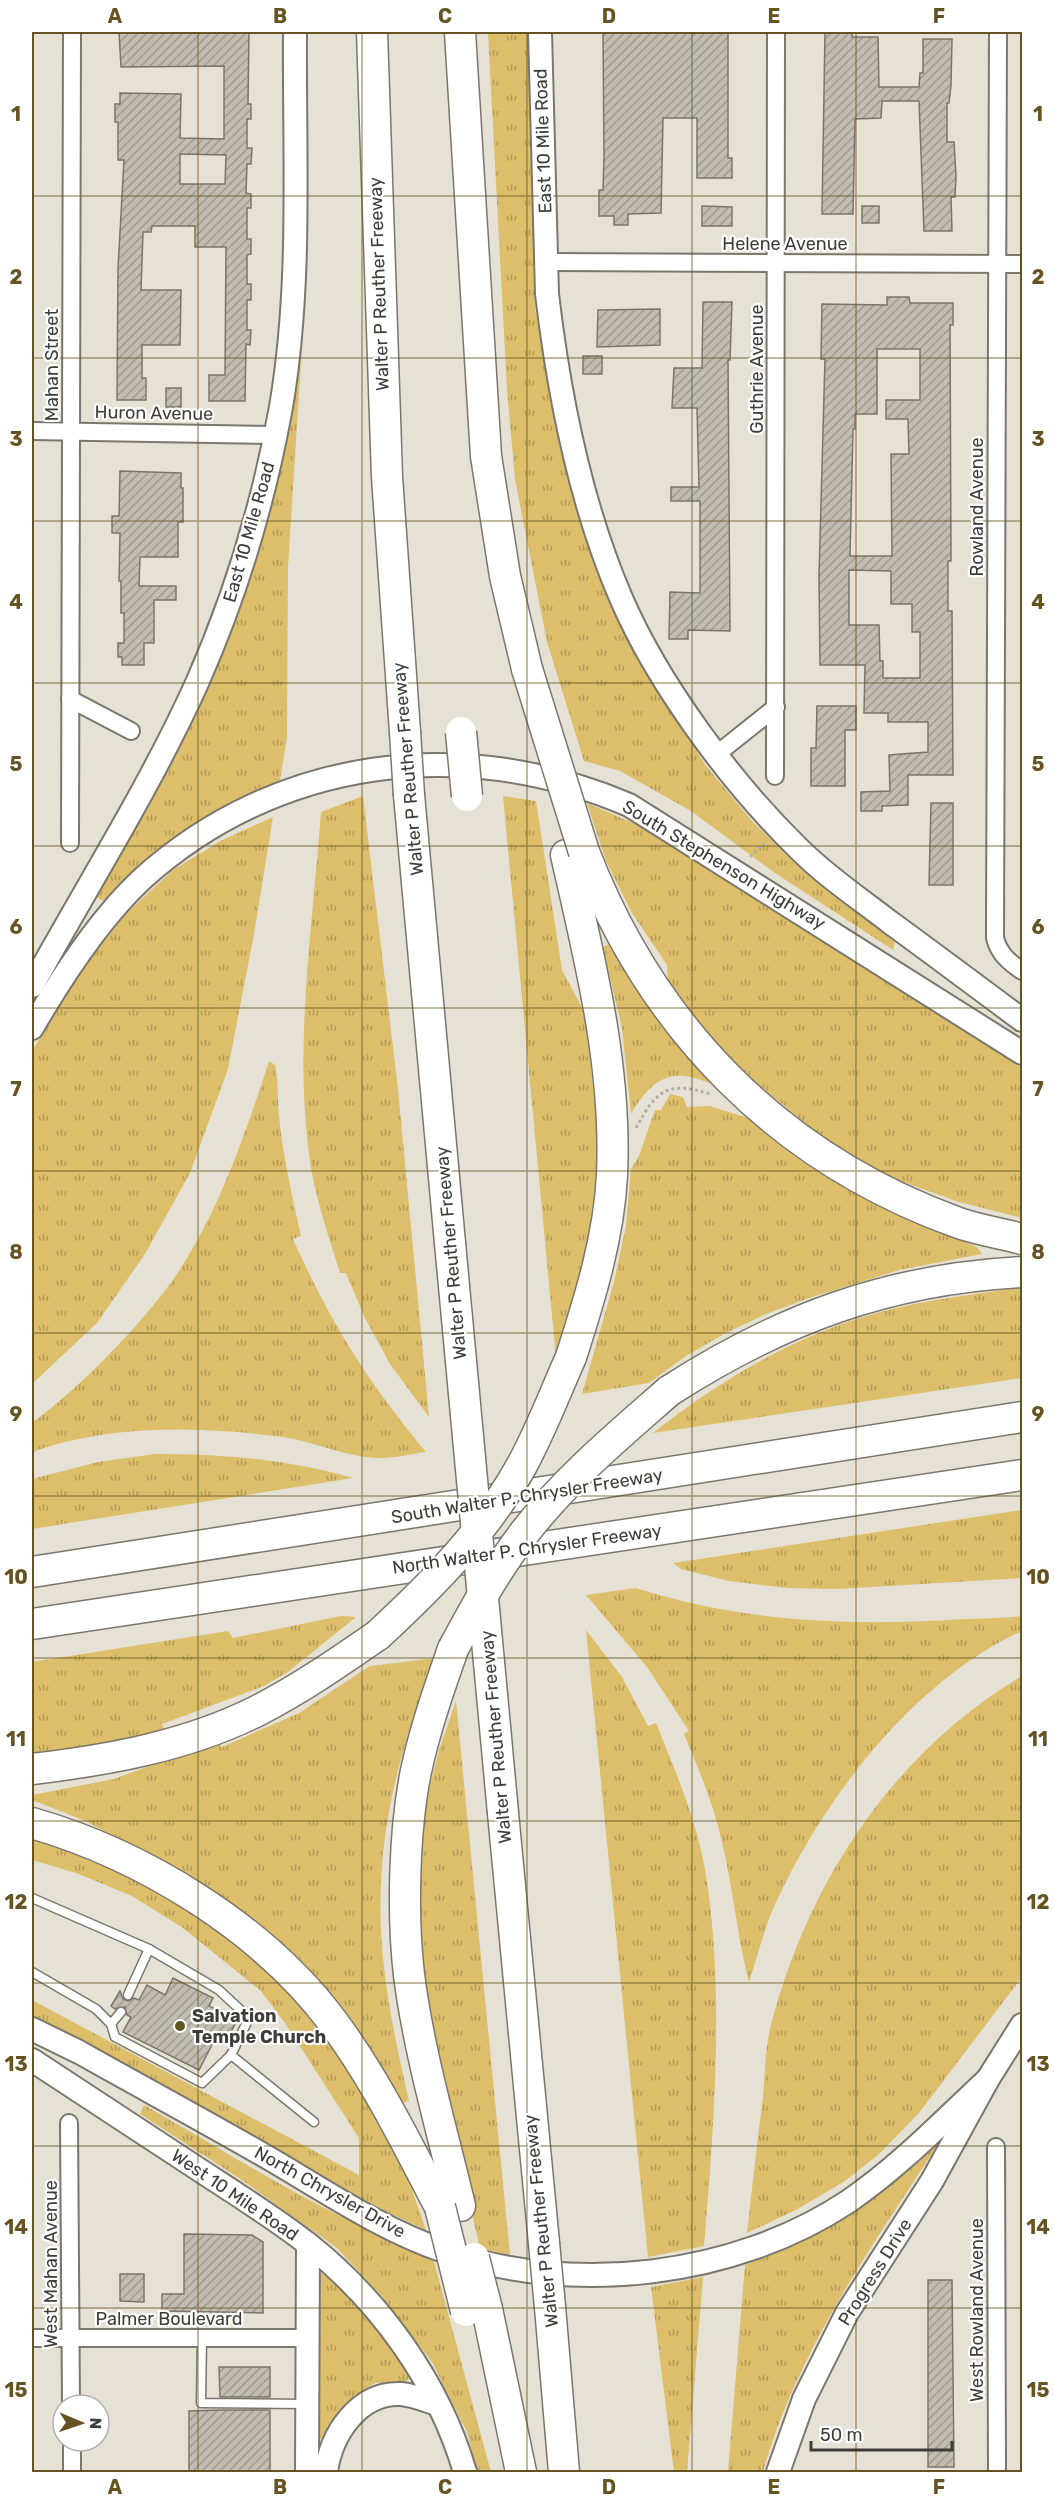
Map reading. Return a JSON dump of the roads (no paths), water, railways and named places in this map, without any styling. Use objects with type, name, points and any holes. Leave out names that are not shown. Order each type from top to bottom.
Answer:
[{"type":"highway","name":"Walter P Reuther Freeway","points":[[372,32],[387,477],[405,732],[564,2472]]},
{"type":"highway","points":[[32,1769],[104,1761],[168,1745],[255,1712],[312,1681],[378,1635],[439,1578],[490,1512],[521,1466],[571,1357],[592,1291],[607,1216],[612,1133],[607,1061],[575,854],[505,576],[486,456],[460,32]]},
{"type":"highway","points":[[461,732],[467,796]]},
{"type":"highway","points":[[575,854],[674,1018],[760,1110],[811,1148],[890,1195],[958,1223],[1023,1239]]},
{"type":"highway","points":[[521,2472],[450,2207],[410,1975],[405,1915],[416,1773],[429,1718],[453,1649],[478,1602],[526,1530],[584,1468],[669,1391],[722,1358],[764,1336],[843,1305],[896,1289],[950,1277],[1023,1272]]},
{"type":"highway","name":"South Walter P. Chrysler Freeway","points":[[32,1572],[1023,1418]]},
{"type":"highway","name":"North Walter P. Chrysler Freeway","points":[[32,1624],[1023,1475]]},
{"type":"highway","points":[[32,1823],[68,1833],[152,1874],[222,1914],[291,1973],[333,2022],[381,2094],[450,2207]]},
{"type":"highway","points":[[477,2310],[508,2472]]},
{"type":"main road","name":"East 10 Mile Road","points":[[32,986],[147,780],[196,684],[243,560],[275,435],[284,388],[293,287],[295,32]]},
{"type":"main road","name":"East 10 Mile Road","points":[[540,32],[547,262],[552,329],[566,409],[592,515],[621,598],[658,668],[717,754]]},
{"type":"main road","points":[[717,754],[760,809],[834,880],[1023,1020]]},
{"type":"main road","name":"South Stephenson Highway","points":[[32,1028],[51,995],[111,913],[141,880],[204,830],[240,810],[326,779],[398,766],[469,766],[538,776],[589,789],[637,809],[1023,1053]]},
{"type":"main road","points":[[988,2079],[1023,2025]]},
{"type":"main road","name":"North Chrysler Drive","points":[[32,2029],[79,2052],[388,2227],[444,2251],[505,2267],[571,2274],[637,2274],[681,2267],[758,2245],[805,2225],[848,2201],[904,2159],[988,2079]]},
{"type":"main road","name":"West 10 Mile Road","points":[[32,2060],[272,2217],[308,2244],[307,2472]]},
{"type":"main road","name":"Progress Drive","points":[[778,2472],[804,2399],[847,2313],[932,2181],[988,2079]]},
{"type":"main road","points":[[308,2244],[336,2268],[377,2312],[423,2377],[437,2404],[465,2472]]},
{"type":"main road","points":[[326,2472],[335,2439],[341,2428],[358,2409],[386,2396],[398,2394],[437,2404]]},
{"type":"street","name":"Mahan Street","points":[[70,843],[72,32]]},
{"type":"street","name":"Guthrie Avenue","points":[[775,776],[776,32]]},
{"type":"street","name":"Rowland Avenue","points":[[998,32],[995,938],[997,948],[1008,962],[1023,971]]},
{"type":"street","name":"Helene Avenue","points":[[547,262],[1023,264]]},
{"type":"street","name":"Huron Avenue","points":[[32,431],[275,435]]},
{"type":"street","points":[[70,699],[131,731]]},
{"type":"street","points":[[717,754],[776,707]]},
{"type":"street","name":"West Mahan Avenue","points":[[69,2123],[72,2393]]},
{"type":"street","name":"West Rowland Avenue","points":[[996,2147],[997,2472]]},
{"type":"street","name":"Palmer Boulevard","points":[[32,2338],[307,2338]]},
{"type":"street","points":[[72,2453],[72,2472]]},
{"type":"lane","points":[[32,1898],[148,1949],[219,1990],[249,2018],[231,2055],[202,2083],[116,2037],[111,2024],[96,2009],[32,1972]]},
{"type":"lane","points":[[129,1995],[148,1949]]},
{"type":"lane","points":[[111,2024],[121,2012]]},
{"type":"lane","points":[[231,2055],[314,2122]]},
{"type":"lane","points":[[202,2338],[201,2403],[306,2404]]},
{"type":"place","name":"Salvation Temple Church","points":[[180,2026]]}]
